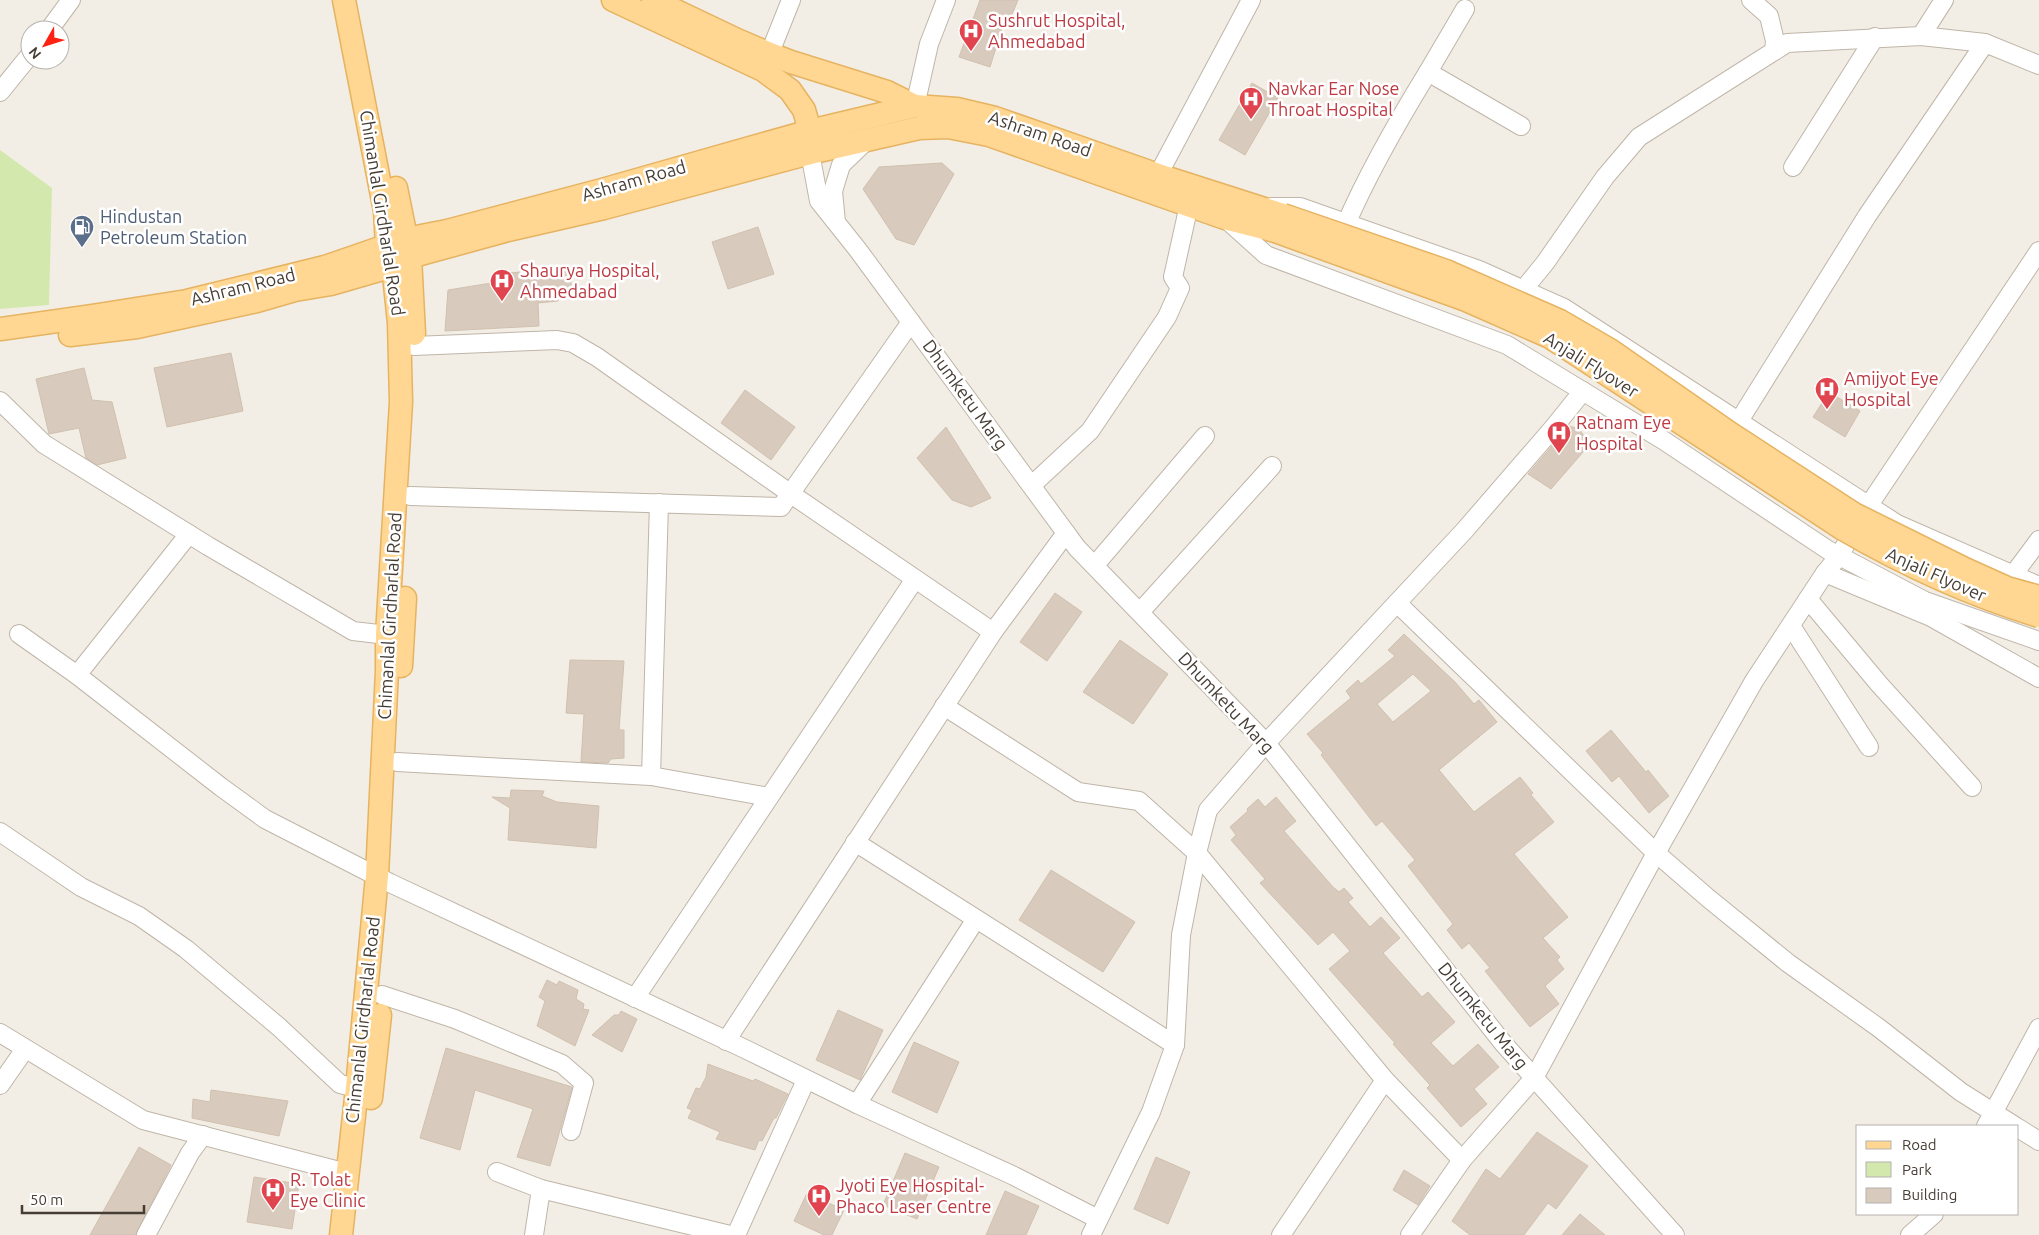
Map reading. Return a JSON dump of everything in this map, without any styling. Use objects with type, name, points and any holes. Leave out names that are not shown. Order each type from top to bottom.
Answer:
[{"type":"main road","name":"Chimanlal Girdharlal Road","points":[[344,0],[385,211],[399,252],[401,402],[387,635],[382,995],[376,1062],[355,1235]]},
{"type":"main road","name":"Chimanlal Girdharlal Road","points":[[341,1235],[397,762],[415,402],[414,346],[359,0]]},
{"type":"main road","points":[[613,0],[766,62],[887,92],[917,117]]},
{"type":"main road","points":[[653,0],[737,40],[766,62],[804,110],[810,142]]},
{"type":"main road","name":"Ashram Road","points":[[0,329],[187,301],[325,267],[399,252],[810,142],[957,109],[995,118],[1158,175],[1260,207]]},
{"type":"main road","name":"Ashram Road","points":[[810,142],[868,139],[917,117],[948,127],[989,135],[1225,218]]},
{"type":"main road","name":"Anjali Flyover","points":[[1260,207],[1279,223],[1466,300],[1550,337],[1851,534],[1958,588],[2039,616]]},
{"type":"main road","name":"Anjali Flyover","points":[[1225,218],[1279,223],[1446,271],[1560,321],[1610,350],[1731,434],[1854,514],[2007,588],[2039,597]]},
{"type":"main road","name":"Ashram Road","points":[[0,345],[137,327],[257,301],[295,290],[364,276],[399,252]]},
{"type":"street","points":[[56,20],[71,0]]},
{"type":"street","points":[[766,62],[791,0]]},
{"type":"street","points":[[917,117],[929,44],[946,0]]},
{"type":"street","points":[[1158,175],[1250,0]]},
{"type":"street","points":[[1751,0],[1769,16],[1775,41],[1774,51]]},
{"type":"street","points":[[1922,36],[1944,0]]},
{"type":"street","points":[[1346,224],[1358,196],[1387,142],[1465,9]]},
{"type":"street","points":[[1523,290],[1545,263],[1605,176],[1639,137],[1787,43],[1922,36],[1985,43],[2039,65]]},
{"type":"street","points":[[1793,167],[1876,37]]},
{"type":"street","points":[[1739,421],[1867,216],[1985,43]]},
{"type":"street","points":[[0,92],[20,67]]},
{"type":"street","points":[[1428,72],[1521,126]]},
{"type":"street","points":[[836,222],[833,192],[841,165],[868,139]]},
{"type":"street","name":"Dhumketu Marg","points":[[810,142],[819,201],[911,322],[1077,548],[1266,743],[1503,1043],[1675,1235]]},
{"type":"street","points":[[1032,485],[1090,431],[1167,316],[1180,288],[1173,277],[1189,205]]},
{"type":"street","points":[[1260,207],[1300,207],[1479,270],[1564,308],[1897,524],[2039,586]]},
{"type":"street","points":[[1225,218],[1266,255],[1508,345],[1663,440],[1828,550],[1925,600],[2039,641]]},
{"type":"street","points":[[1410,1235],[1462,1160],[1534,1078],[1656,853],[1754,681],[1825,573],[1839,556],[1869,505],[2039,251]]},
{"type":"street","points":[[410,496],[781,507],[911,322]]},
{"type":"street","points":[[414,346],[557,340],[573,343],[630,379],[791,494],[993,632]]},
{"type":"street","points":[[19,634],[77,675],[265,819],[383,879],[806,1080],[1014,1176],[1094,1227],[1151,1112],[1175,1045],[1181,935],[1197,853],[1208,810],[1266,743],[1471,524],[1583,391]]},
{"type":"street","points":[[0,401],[44,444],[189,534],[353,631],[387,635]]},
{"type":"street","points":[[1095,565],[1205,436]]},
{"type":"street","points":[[1140,612],[1272,466]]},
{"type":"street","points":[[651,776],[659,503]]},
{"type":"street","points":[[726,1041],[993,632],[1066,532]]},
{"type":"street","points":[[77,675],[189,534]]},
{"type":"street","points":[[2013,575],[2039,540]]},
{"type":"street","points":[[1825,573],[1931,617],[2039,678]]},
{"type":"street","points":[[635,998],[915,579]]},
{"type":"street","points":[[1808,599],[1879,684],[1972,787]]},
{"type":"street","points":[[1397,603],[1656,853],[1788,963],[1879,1028],[1961,1092],[1990,1120],[2009,1125]]},
{"type":"street","points":[[1791,626],[1869,747]]},
{"type":"street","points":[[944,706],[1078,792],[1139,801],[1197,853],[1385,1080],[1462,1160]]},
{"type":"street","points":[[397,762],[651,776],[769,797]]},
{"type":"street","points":[[0,832],[80,887],[139,916],[186,948],[279,1027],[340,1084],[357,1088]]},
{"type":"street","points":[[855,842],[1175,1045]]},
{"type":"street","points":[[857,1104],[976,920]]},
{"type":"street","points":[[382,995],[455,1019],[562,1064],[584,1083],[571,1131]]},
{"type":"street","points":[[1990,1120],[2039,1028]]},
{"type":"street","points":[[0,1033],[143,1120],[347,1173]]},
{"type":"street","points":[[0,1085],[25,1048]]},
{"type":"street","points":[[736,1235],[806,1080]]},
{"type":"street","points":[[1280,1235],[1385,1080]]},
{"type":"street","points":[[2019,1129],[2039,1140]]},
{"type":"street","points":[[146,1235],[190,1153],[203,1135]]},
{"type":"street","points":[[497,1172],[541,1189],[730,1235]]},
{"type":"street","points":[[534,1235],[541,1189]]},
{"type":"street","points":[[1910,1235],[1933,1215]]},
{"type":"green space","points":[[0,150],[52,188],[49,305],[0,309]]},
{"type":"building","points":[[980,0],[1018,0],[1008,24],[1004,22],[990,67],[959,57]]},
{"type":"building","points":[[1252,83],[1278,98],[1245,155],[1219,140]]},
{"type":"building","points":[[942,163],[954,174],[914,245],[896,239],[863,189],[879,167]]},
{"type":"building","points":[[758,227],[774,274],[728,289],[712,242]]},
{"type":"building","points":[[571,267],[571,288],[558,290],[558,301],[538,303],[539,326],[445,331],[448,290],[510,280],[510,273]]},
{"type":"building","points":[[231,353],[243,411],[167,427],[154,368]]},
{"type":"building","points":[[84,368],[92,400],[112,402],[126,458],[97,465],[86,458],[79,428],[49,434],[36,379]]},
{"type":"building","points":[[745,390],[795,427],[771,460],[721,423]]},
{"type":"building","points":[[1829,392],[1860,411],[1845,437],[1813,417]]},
{"type":"building","points":[[1569,426],[1579,429],[1590,444],[1551,489],[1528,474]]},
{"type":"building","points":[[946,427],[991,498],[971,507],[952,500],[917,458]]},
{"type":"building","points":[[1055,593],[1082,612],[1047,661],[1020,642]]},
{"type":"building","points":[[1404,634],[1455,682],[1474,704],[1479,700],[1497,722],[1439,770],[1474,812],[1520,777],[1533,793],[1531,795],[1554,822],[1514,854],[1568,917],[1543,938],[1560,957],[1557,960],[1564,969],[1545,986],[1559,1004],[1530,1027],[1485,971],[1490,968],[1469,943],[1462,949],[1447,930],[1453,924],[1408,866],[1415,860],[1382,821],[1376,826],[1307,734],[1351,698],[1346,691],[1358,680],[1361,684],[1395,656],[1388,650]],"holes":[[[1413,674],[1431,691],[1393,722],[1377,704]]]},
{"type":"building","points":[[1120,640],[1168,674],[1133,724],[1083,692]]},
{"type":"building","points":[[570,660],[624,661],[619,730],[624,730],[624,758],[611,759],[608,763],[581,762],[584,714],[566,713]]},
{"type":"building","points":[[1611,730],[1669,796],[1649,813],[1619,776],[1612,782],[1586,751]]},
{"type":"building","points":[[511,790],[544,791],[542,796],[557,802],[599,806],[596,848],[508,840],[510,808],[492,797],[510,798]]},
{"type":"building","points":[[1276,797],[1296,821],[1284,831],[1333,887],[1339,892],[1344,888],[1353,898],[1348,902],[1370,927],[1381,917],[1400,938],[1383,953],[1422,997],[1428,992],[1455,1022],[1431,1043],[1453,1066],[1478,1044],[1499,1067],[1474,1089],[1487,1104],[1461,1127],[1427,1088],[1430,1085],[1393,1044],[1395,1043],[1329,969],[1350,951],[1333,932],[1318,945],[1260,883],[1265,879],[1231,840],[1236,835],[1230,827],[1248,811],[1247,809],[1258,799],[1265,807]]},
{"type":"building","points":[[1051,870],[1135,922],[1103,972],[1019,920]]},
{"type":"building","points":[[547,980],[557,985],[559,981],[578,990],[576,999],[584,1004],[583,1009],[589,1010],[575,1046],[537,1026],[545,1001],[539,997]]},
{"type":"building","points":[[838,1010],[883,1030],[860,1080],[816,1060]]},
{"type":"building","points":[[621,1011],[637,1019],[622,1052],[592,1035],[614,1015],[619,1015]]},
{"type":"building","points":[[914,1042],[959,1062],[937,1113],[892,1092]]},
{"type":"building","points":[[446,1048],[572,1087],[550,1166],[517,1157],[533,1109],[475,1090],[460,1150],[420,1138]]},
{"type":"building","points":[[708,1064],[753,1081],[755,1079],[788,1094],[776,1118],[774,1118],[762,1141],[759,1140],[755,1150],[716,1139],[720,1132],[688,1118],[692,1110],[687,1108],[696,1088],[700,1089],[706,1077]]},
{"type":"building","points":[[211,1090],[288,1101],[279,1136],[192,1118],[193,1099],[210,1102]]},
{"type":"building","points":[[1537,1132],[1588,1166],[1556,1209],[1548,1203],[1524,1235],[1470,1235],[1452,1221],[1486,1169],[1500,1179]]},
{"type":"building","points":[[139,1147],[171,1165],[135,1235],[90,1235]]},
{"type":"building","points":[[905,1153],[939,1167],[917,1219],[883,1205]]},
{"type":"building","points":[[1156,1157],[1190,1172],[1168,1224],[1134,1209]]},
{"type":"building","points":[[1404,1170],[1430,1186],[1418,1205],[1393,1190]]},
{"type":"building","points":[[254,1177],[299,1184],[292,1229],[247,1222]]},
{"type":"building","points":[[1005,1191],[1039,1206],[1026,1235],[986,1235]]},
{"type":"building","points":[[807,1193],[844,1210],[832,1235],[824,1235],[794,1221]]},
{"type":"building","points":[[1580,1214],[1605,1235],[1562,1235]]},
{"type":"place","name":"Sushrut Hospital, Ahmedabad","points":[[971,52]]},
{"type":"place","name":"Navkar Ear Nose Throat Hospital","points":[[1251,120]]},
{"type":"place","name":"Hindustan Petroleum Station","points":[[82,248]]},
{"type":"place","name":"Shaurya Hospital, Ahmedabad","points":[[502,302]]},
{"type":"place","name":"Amijyot Eye Hospital","points":[[1827,410]]},
{"type":"place","name":"Ratnam Eye Hospital","points":[[1559,454]]},
{"type":"place","name":"R. Tolat Eye Clinic","points":[[273,1211]]},
{"type":"place","name":"Jyoti Eye Hospital- Phaco Laser Centre","points":[[819,1217]]}]
